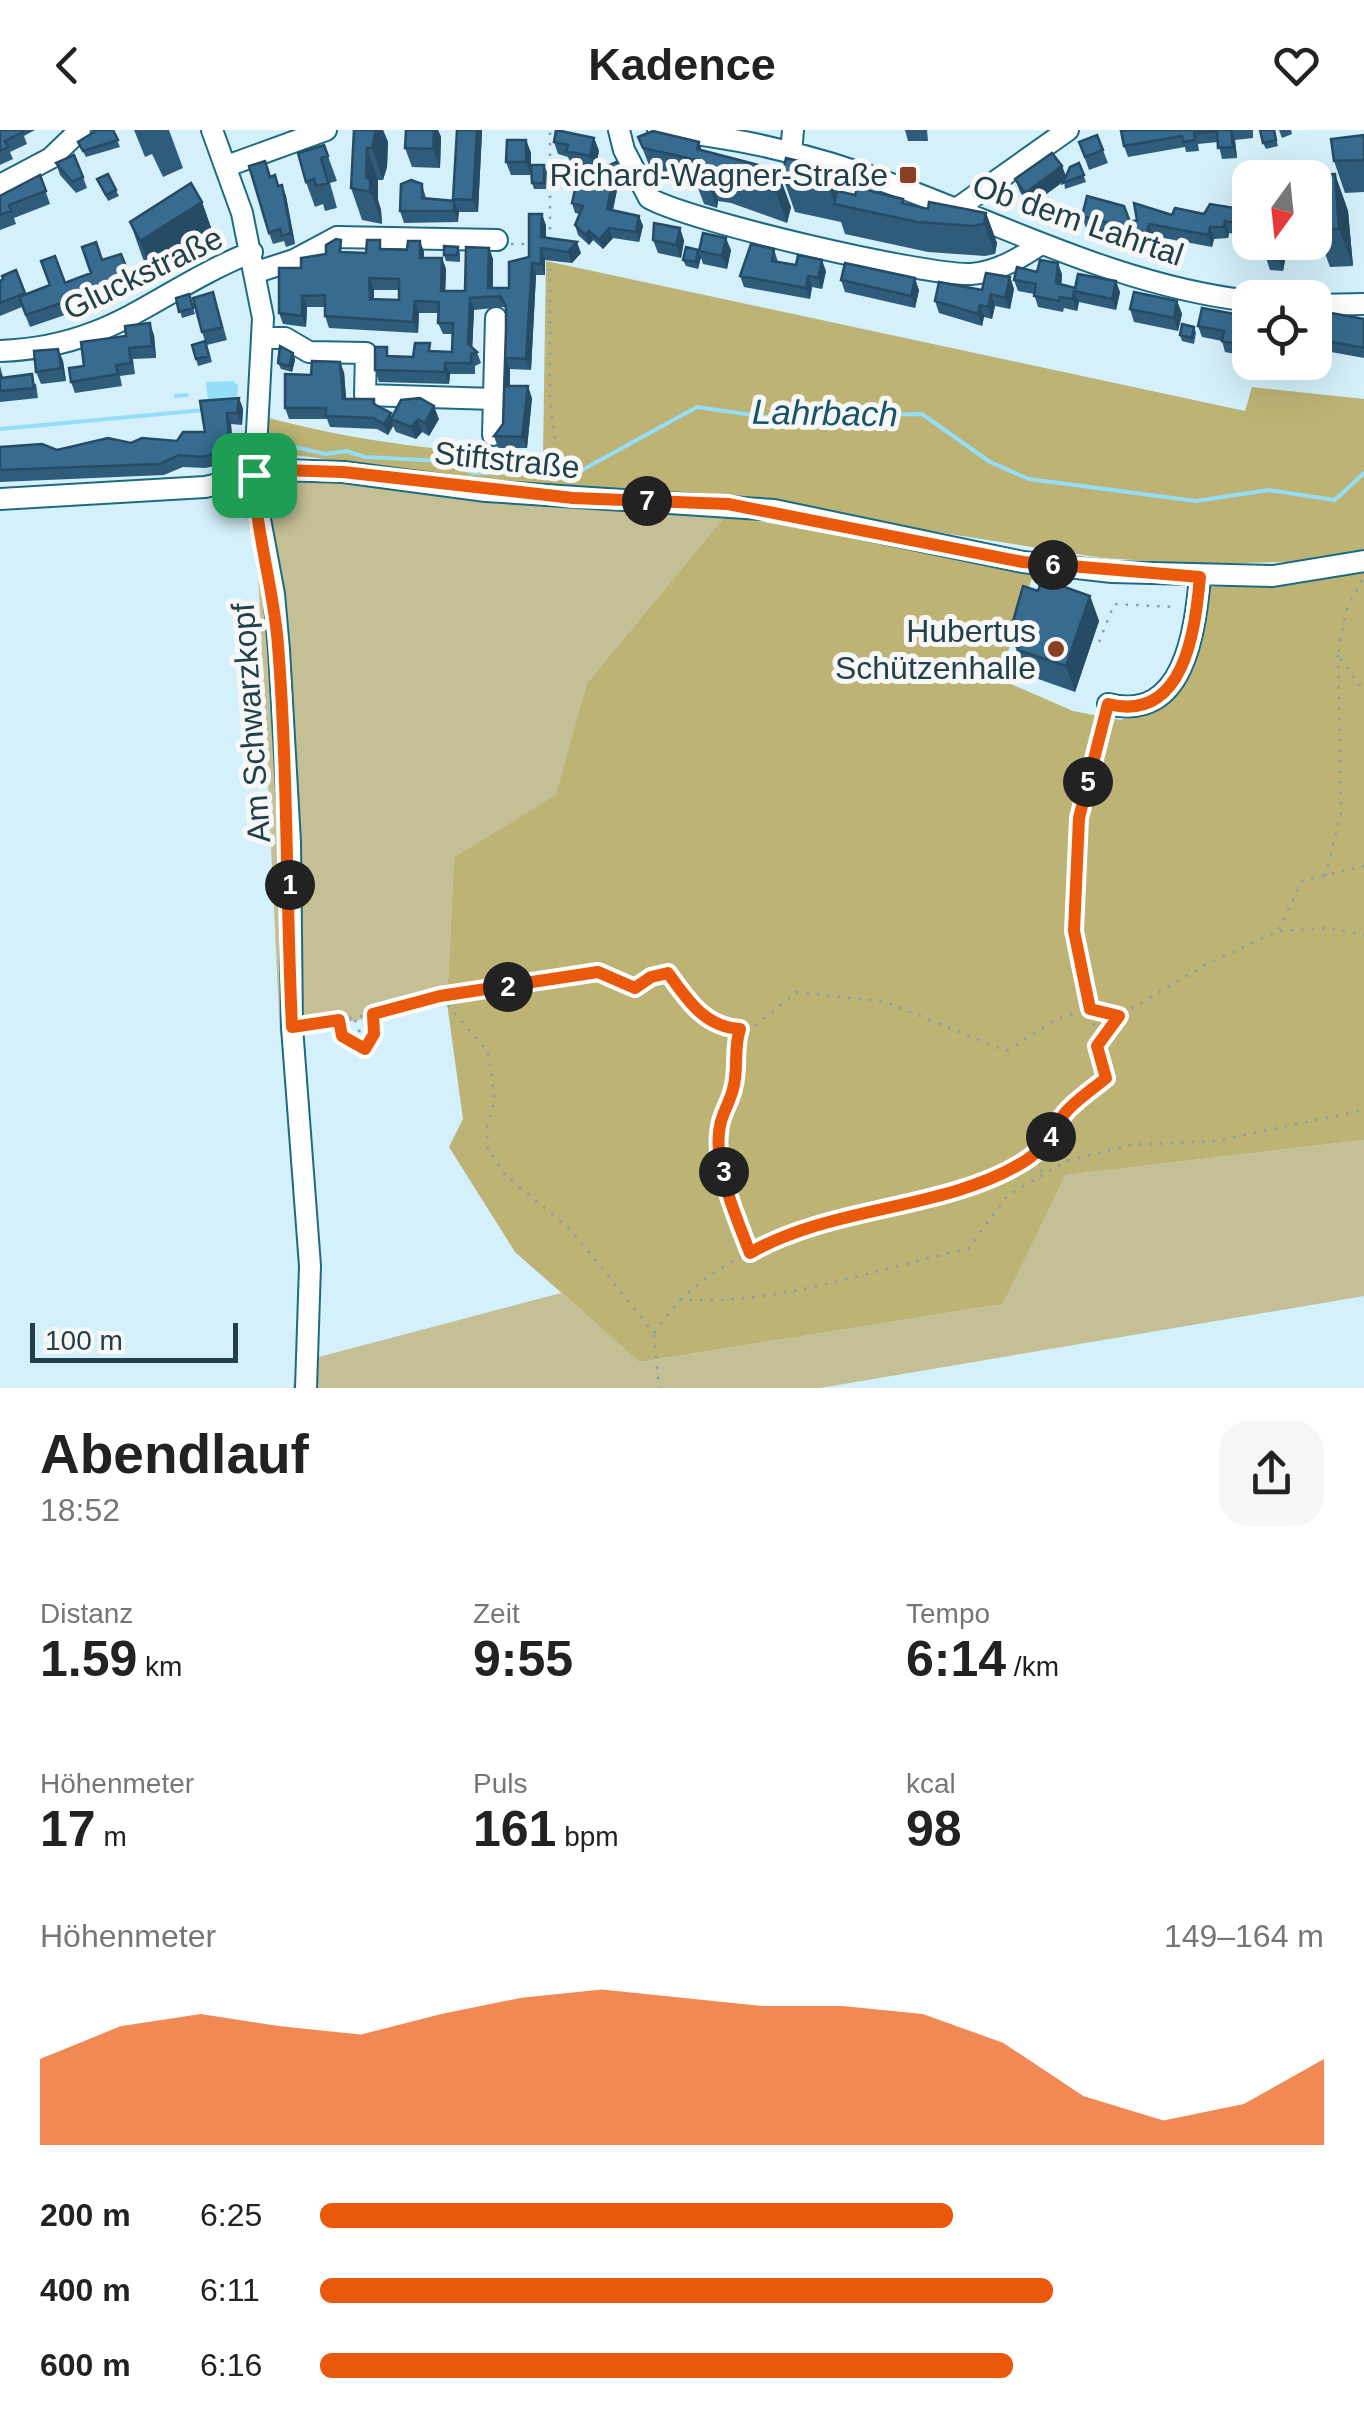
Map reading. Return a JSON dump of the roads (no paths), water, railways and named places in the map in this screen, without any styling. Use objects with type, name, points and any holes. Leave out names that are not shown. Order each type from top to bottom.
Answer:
[{"type":"street","points":[[0,186],[41,165],[80,130]]},
{"type":"street","name":"Am Schwarzkopf","points":[[212,130],[227,166],[255,262],[264,338],[254,475],[279,650],[290,842],[292,1027],[310,1266],[306,1388]]},
{"type":"street","points":[[227,166],[326,130]]},
{"type":"street","points":[[619,130],[624,150],[649,198],[770,235],[967,274],[1018,260],[1041,244]]},
{"type":"street","name":"Ob dem Lahrtal","points":[[658,130],[737,135],[853,170],[1147,281],[1232,298]]},
{"type":"street","points":[[791,153],[793,130]]},
{"type":"street","points":[[956,210],[1068,130]]},
{"type":"street","name":"Gluckstraße","points":[[0,351],[52,347],[91,337],[255,262],[294,260],[337,237],[497,240]]},
{"type":"street","points":[[1332,305],[1364,304]]},
{"type":"street","points":[[492,435],[496,318]]},
{"type":"street","points":[[264,338],[285,338],[308,352],[366,353],[365,394],[494,400]]},
{"type":"street","name":"Stiftstraße","points":[[0,499],[205,487],[282,470],[343,472],[486,491],[728,504],[1023,562],[1200,577],[1273,576],[1364,561]]},
{"type":"street","points":[[1108,704],[1126,709],[1158,701],[1173,685],[1187,652],[1200,577]]},
{"type":"water","points":[[233,381],[238,385],[237,400],[208,402],[206,382]]},
{"type":"waterway","points":[[176,396],[187,395]]},
{"type":"waterway","name":"Lahrbach","points":[[272,442],[326,454],[346,451],[365,457],[442,461],[473,473],[582,470],[697,407],[765,417],[922,414],[990,462],[1029,479],[1196,501],[1269,490],[1335,500],[1364,473]]},
{"type":"waterway","name":"Lahrbach","points":[[0,429],[204,410]]},
{"type":"place","name":"Richard-Wagner-Straße","points":[[908,175]]},
{"type":"place","name":"Hubertus Schützenhalle","points":[[1056,649]]}]
